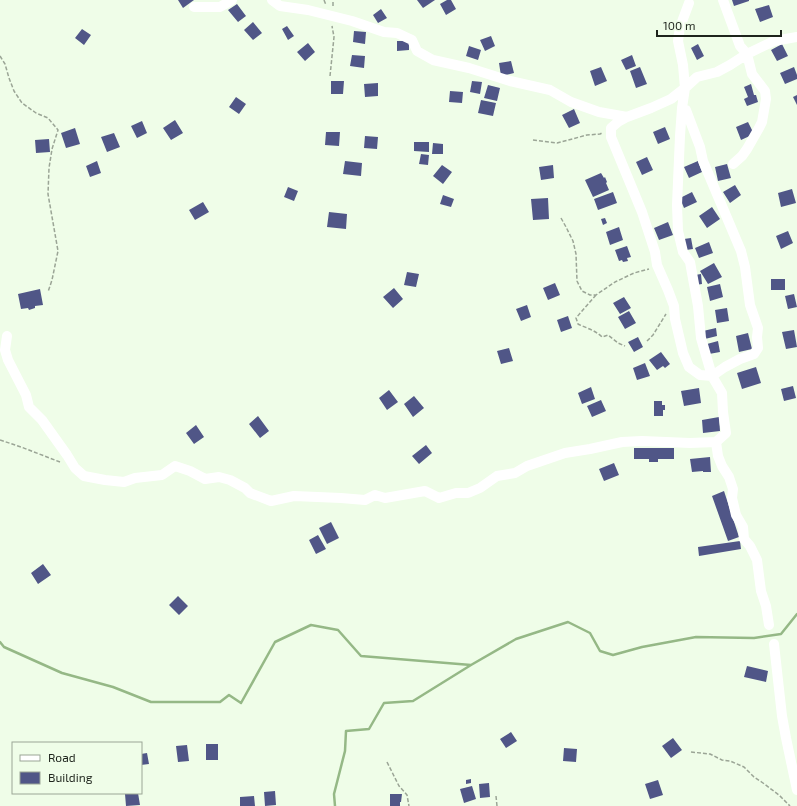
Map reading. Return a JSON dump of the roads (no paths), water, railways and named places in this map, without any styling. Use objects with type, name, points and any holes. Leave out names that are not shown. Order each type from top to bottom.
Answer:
[{"type":"street","points":[[194,7],[220,7],[232,0]]},
{"type":"street","points":[[272,0],[280,6],[308,10],[352,21],[384,32],[396,33],[412,40],[417,51],[433,60],[469,68],[510,81],[550,90],[571,102],[599,112],[627,117]]},
{"type":"street","points":[[723,0],[740,46],[747,54],[752,74],[764,91],[766,99],[762,122],[759,128],[742,156],[733,164]]},
{"type":"street","points":[[7,336],[5,350],[8,360],[26,395],[29,406],[42,420],[75,468],[84,476],[105,480],[124,482],[136,478],[162,475],[175,466],[190,471],[205,479],[219,477],[230,480],[245,488],[250,493],[271,501],[294,496],[365,500],[375,495],[385,498],[425,491],[439,498],[456,493],[468,493],[480,488],[497,476],[515,473],[527,466],[565,453],[622,442],[716,442],[726,432],[722,393],[712,376],[701,338],[698,306],[690,262],[683,252],[678,231],[677,205],[682,108],[685,88],[683,64],[678,41],[680,27],[689,3]]},
{"type":"street","points":[[682,108],[686,110],[700,147],[703,161],[742,251],[750,306],[758,328],[758,348],[754,354],[735,362],[712,376],[700,374],[689,367],[683,353],[675,319],[674,306],[657,265],[655,252],[642,212],[611,137],[611,128],[627,117],[671,99],[697,77],[717,72],[747,54],[774,41],[797,37]]},
{"type":"street","points":[[716,442],[718,456],[734,489],[732,498],[736,515],[743,528],[744,539],[750,546],[757,560],[761,591],[766,606],[769,625]]},
{"type":"street","points":[[774,644],[782,716],[797,790]]},
{"type":"waterway","points":[[0,642],[4,647],[62,673],[113,687],[151,702],[220,702],[229,695],[241,703],[275,642],[311,625],[338,630],[361,656],[471,665],[516,639],[568,622],[590,633],[600,651],[613,655],[642,647],[696,637],[754,638],[781,634],[797,614]]},
{"type":"waterway","points":[[335,806],[334,794],[345,751],[346,731],[369,729],[384,703],[413,701],[471,665]]}]
